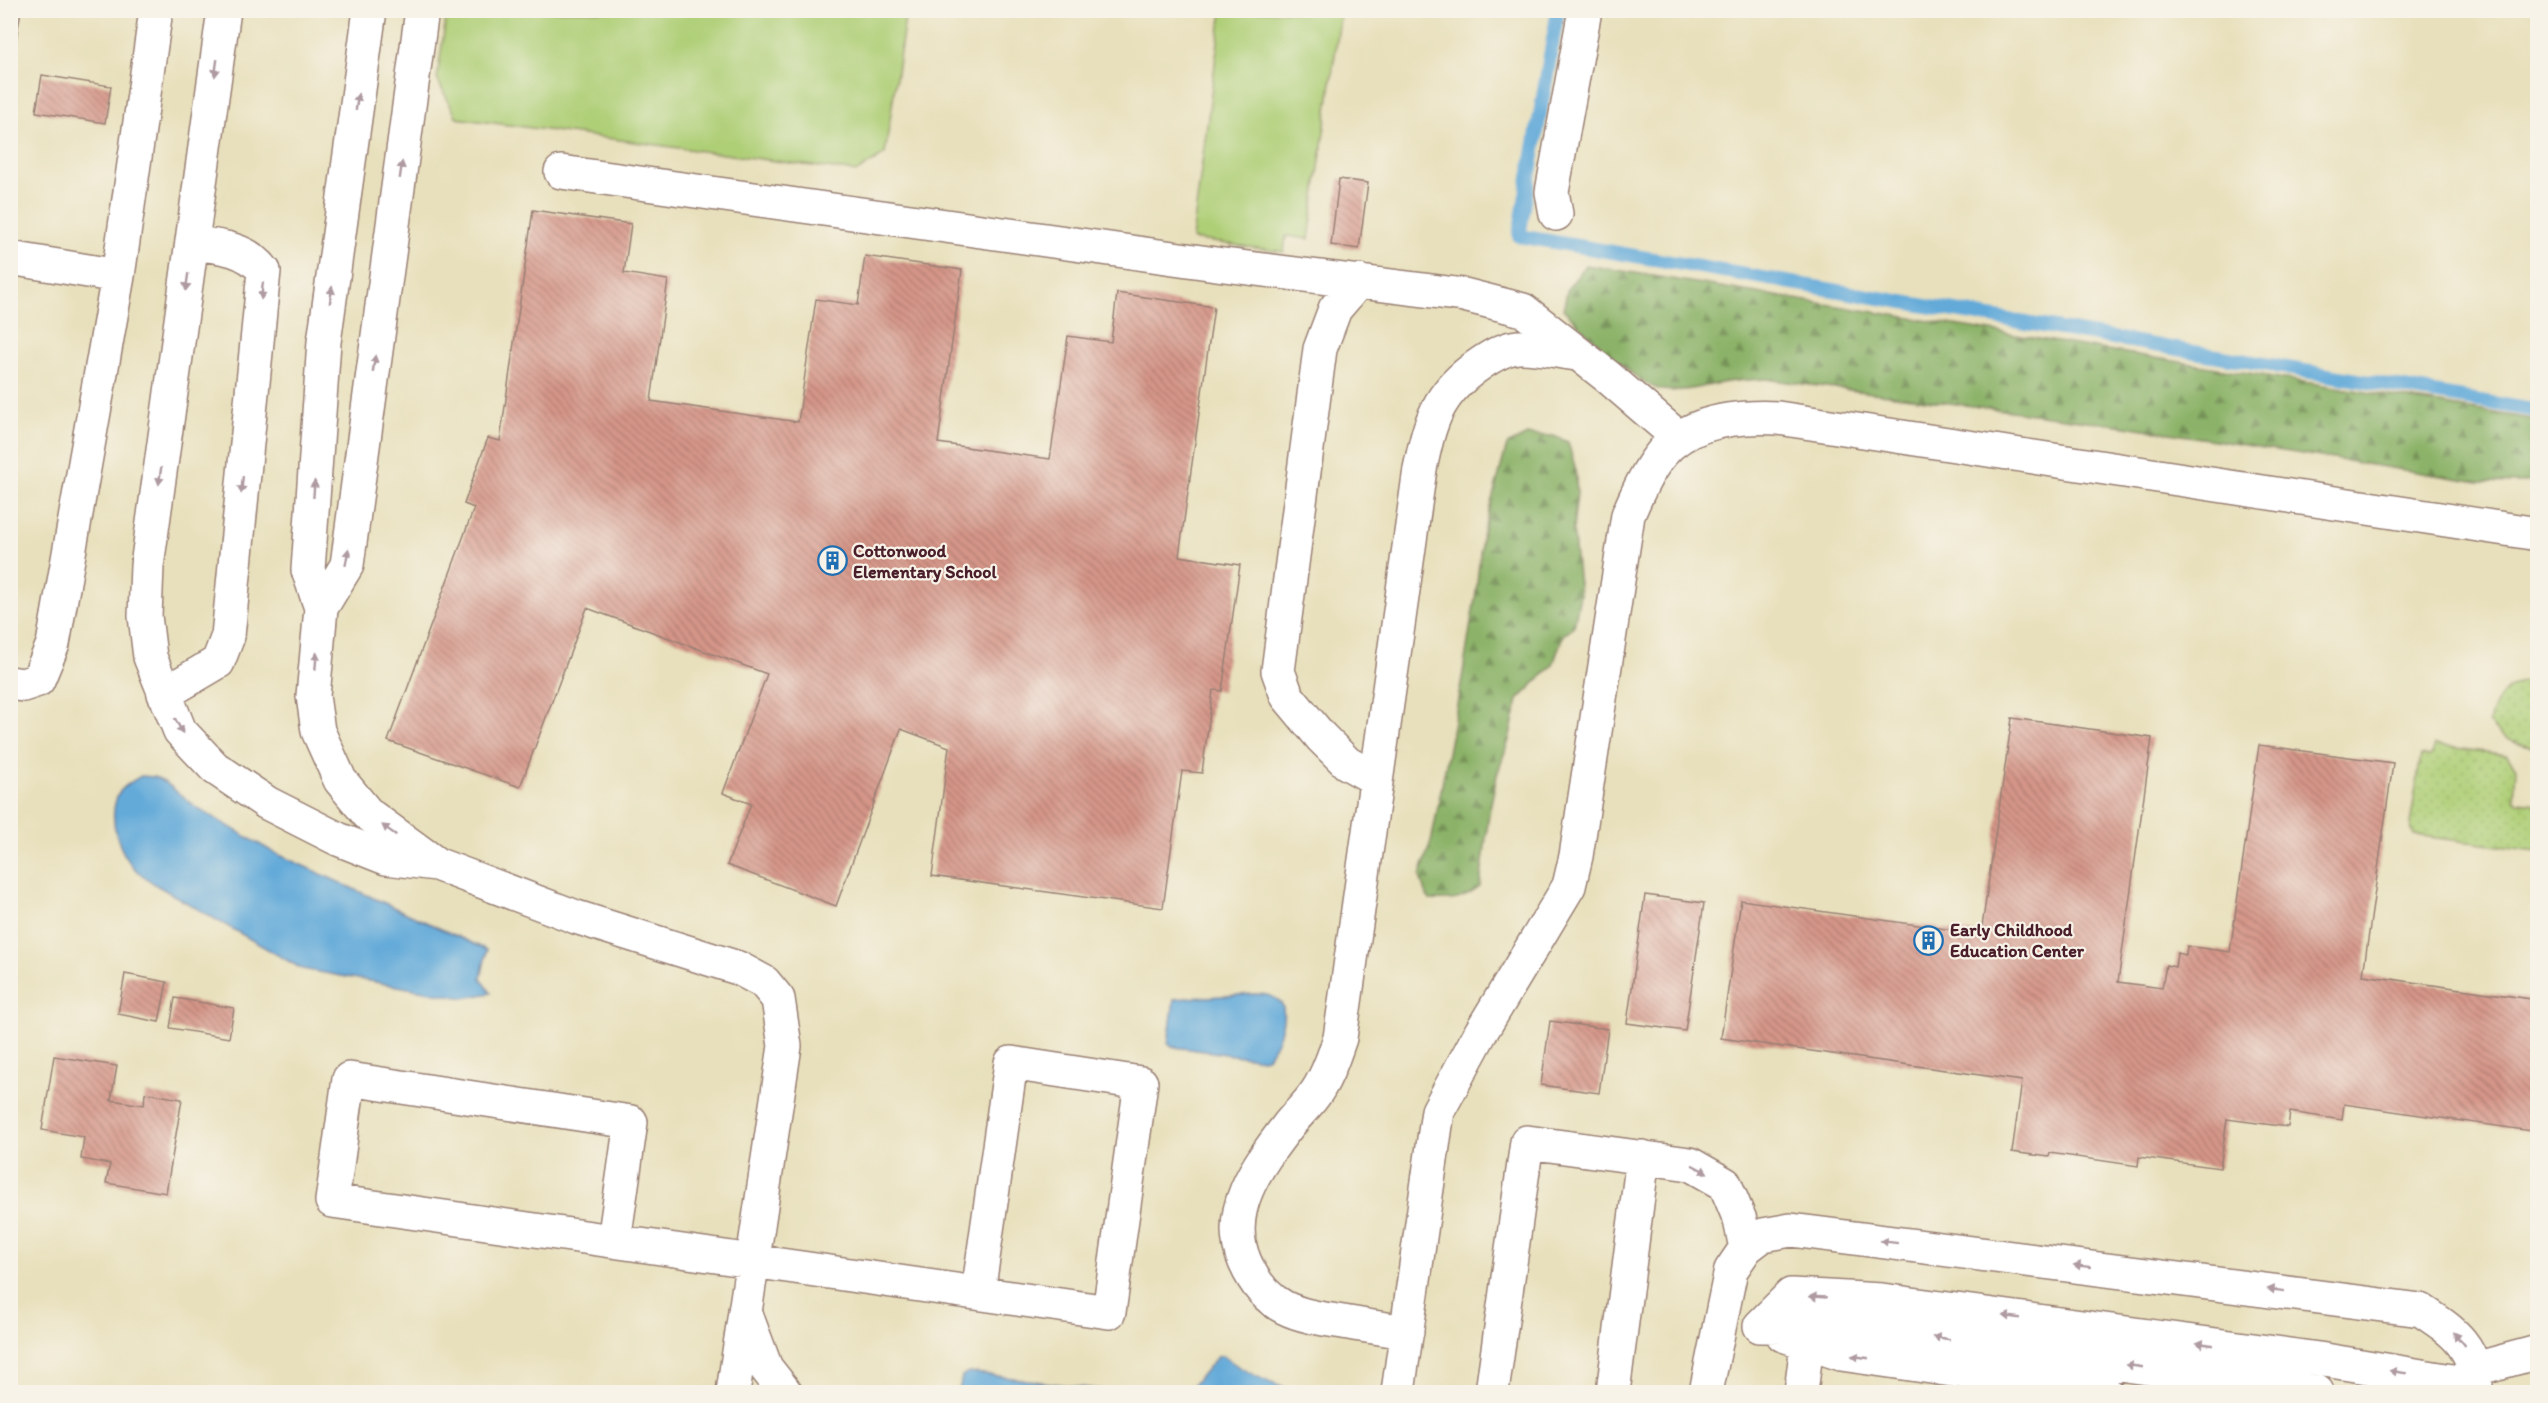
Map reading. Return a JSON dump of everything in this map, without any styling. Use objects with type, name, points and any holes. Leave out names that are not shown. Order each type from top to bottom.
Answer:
[{"type":"street","points":[[10,683],[23,685],[38,680],[53,644],[118,276],[156,10]]},
{"type":"street","points":[[224,10],[147,566],[145,616],[150,657],[180,731],[214,768],[267,803],[338,839],[386,858],[436,864],[576,917],[738,968],[764,981],[778,999],[785,1046],[733,1392]]},
{"type":"street","points":[[370,10],[324,342],[308,570],[321,608],[313,696],[318,731],[340,780],[368,814],[436,864]]},
{"type":"street","points":[[321,608],[346,565],[422,10]]},
{"type":"street","points":[[1556,214],[1552,192],[1585,10]]},
{"type":"street","points":[[561,172],[1216,264],[1464,296],[1523,310],[1679,438]]},
{"type":"street","points":[[164,694],[218,662],[228,636],[264,271],[256,260],[224,246],[192,243]]},
{"type":"street","points":[[10,258],[118,276]]},
{"type":"street","points":[[1359,281],[1335,309],[1320,350],[1278,671],[1287,696],[1321,737],[1347,763],[1376,779]]},
{"type":"street","points":[[1407,1332],[1299,1316],[1268,1298],[1252,1280],[1240,1252],[1236,1224],[1243,1193],[1286,1128],[1319,1090],[1332,1063],[1340,1038],[1420,469],[1428,430],[1442,401],[1460,377],[1490,357],[1517,347],[1578,354]]},
{"type":"street","points":[[1398,1392],[1438,1111],[1481,1032],[1569,886],[1576,856],[1628,515],[1640,488],[1662,453],[1679,438],[1723,419],[1778,418],[2538,534]]},
{"type":"street","points":[[614,1241],[631,1122],[349,1079],[332,1201],[752,1263],[1109,1312],[1141,1083],[1011,1064],[978,1293]]},
{"type":"street","points":[[1492,1392],[1527,1142],[1690,1164],[1725,1184],[1740,1220],[1746,1248]]},
{"type":"street","points":[[1613,1392],[1643,1157]]},
{"type":"street","points":[[1706,1392],[1731,1270],[1746,1248],[1763,1234],[1791,1230],[2421,1310],[2454,1332],[2471,1355],[2475,1382]]},
{"type":"street","points":[[1760,1326],[1791,1295],[1882,1300],[2475,1382],[2538,1352]]},
{"type":"street","points":[[745,1312],[766,1368],[785,1392]]},
{"type":"street","points":[[1720,1321],[1760,1326],[1860,1327],[2317,1392]]},
{"type":"street","points":[[1760,1326],[1841,1354],[2105,1392]]},
{"type":"street","points":[[1801,1392],[1807,1344]]},
{"type":"green space","points":[[447,11],[906,11],[885,154],[857,172],[457,118],[437,79]]},
{"type":"green space","points":[[1222,11],[1341,11],[1309,239],[1286,236],[1284,252],[1192,239]]},
{"type":"green space","points":[[1586,265],[2537,420],[2537,480],[2521,483],[2479,482],[2125,426],[1765,379],[1733,381],[1687,390],[1663,390],[1652,386],[1625,368],[1563,309],[1568,288]]},
{"type":"green space","points":[[1527,435],[1554,436],[1568,442],[1575,467],[1577,493],[1573,529],[1580,595],[1574,626],[1563,635],[1553,665],[1518,700],[1489,813],[1480,887],[1457,899],[1430,900],[1425,893],[1420,876],[1432,838],[1462,678],[1476,592],[1482,536],[1507,445]]},
{"type":"green space","points":[[2524,681],[2537,683],[2537,748],[2510,740],[2498,733],[2489,722],[2500,696]]},
{"type":"green space","points":[[2434,745],[2507,755],[2516,768],[2514,799],[2518,802],[2537,804],[2537,851],[2414,835],[2410,825],[2421,755],[2431,756]]},
{"type":"water","points":[[141,776],[154,777],[166,783],[197,808],[273,852],[487,950],[481,978],[491,993],[464,998],[302,969],[156,885],[131,864],[120,845],[114,824],[115,803],[119,793],[126,785]]},
{"type":"water","points":[[1254,994],[1276,998],[1283,1009],[1282,1025],[1277,1042],[1268,1056],[1263,1059],[1174,1047],[1168,1044],[1174,999]]},
{"type":"water","points":[[1223,1356],[1258,1377],[1297,1392],[1187,1392],[1217,1357]]},
{"type":"water","points":[[968,1372],[1116,1392],[961,1392],[959,1391],[962,1376]]},
{"type":"building","points":[[10,10],[21,10],[14,54],[10,53]]},
{"type":"building","points":[[42,75],[111,86],[105,123],[36,112]]},
{"type":"building","points":[[1339,179],[1368,183],[1359,249],[1331,245]]},
{"type":"building","name":"Cottonwood Elementary School","points":[[533,210],[631,224],[624,273],[668,280],[651,401],[798,422],[816,299],[858,305],[865,256],[962,270],[938,443],[1050,459],[1068,336],[1111,342],[1117,293],[1214,307],[1179,556],[1240,565],[1222,691],[1213,690],[1202,773],[1182,771],[1163,908],[932,876],[949,747],[901,729],[836,906],[727,865],[751,804],[723,793],[767,674],[587,608],[520,787],[388,741],[474,508],[464,504],[473,478],[488,438],[500,441]]},
{"type":"building","name":"Early Childhood Education Center","points":[[2012,718],[2152,738],[2118,982],[2162,988],[2166,965],[2175,967],[2177,953],[2186,955],[2187,946],[2230,952],[2259,745],[2393,763],[2363,975],[2538,1000],[2538,1132],[2344,1104],[2342,1120],[2290,1112],[2288,1127],[2227,1119],[2220,1168],[2139,1157],[2138,1166],[2050,1153],[2049,1157],[2012,1152],[2022,1081],[1721,1038],[1741,900],[1981,934]]},
{"type":"building","points":[[1645,895],[1704,903],[1685,1031],[1627,1023]]},
{"type":"building","points":[[125,974],[167,982],[159,1022],[118,1014]]},
{"type":"building","points":[[175,998],[234,1008],[229,1038],[170,1028]]},
{"type":"building","points":[[1550,1021],[1608,1029],[1599,1093],[1541,1085]]},
{"type":"building","points":[[54,1056],[117,1066],[111,1100],[144,1105],[145,1093],[182,1099],[166,1193],[106,1183],[110,1164],[81,1159],[84,1137],[42,1130]]},
{"type":"waterway","points":[[1558,10],[1519,236],[2538,411]]},
{"type":"place","name":"Cottonwood Elementary School","points":[[832,561]]},
{"type":"place","name":"Early Childhood Education Center","points":[[1929,940]]}]
